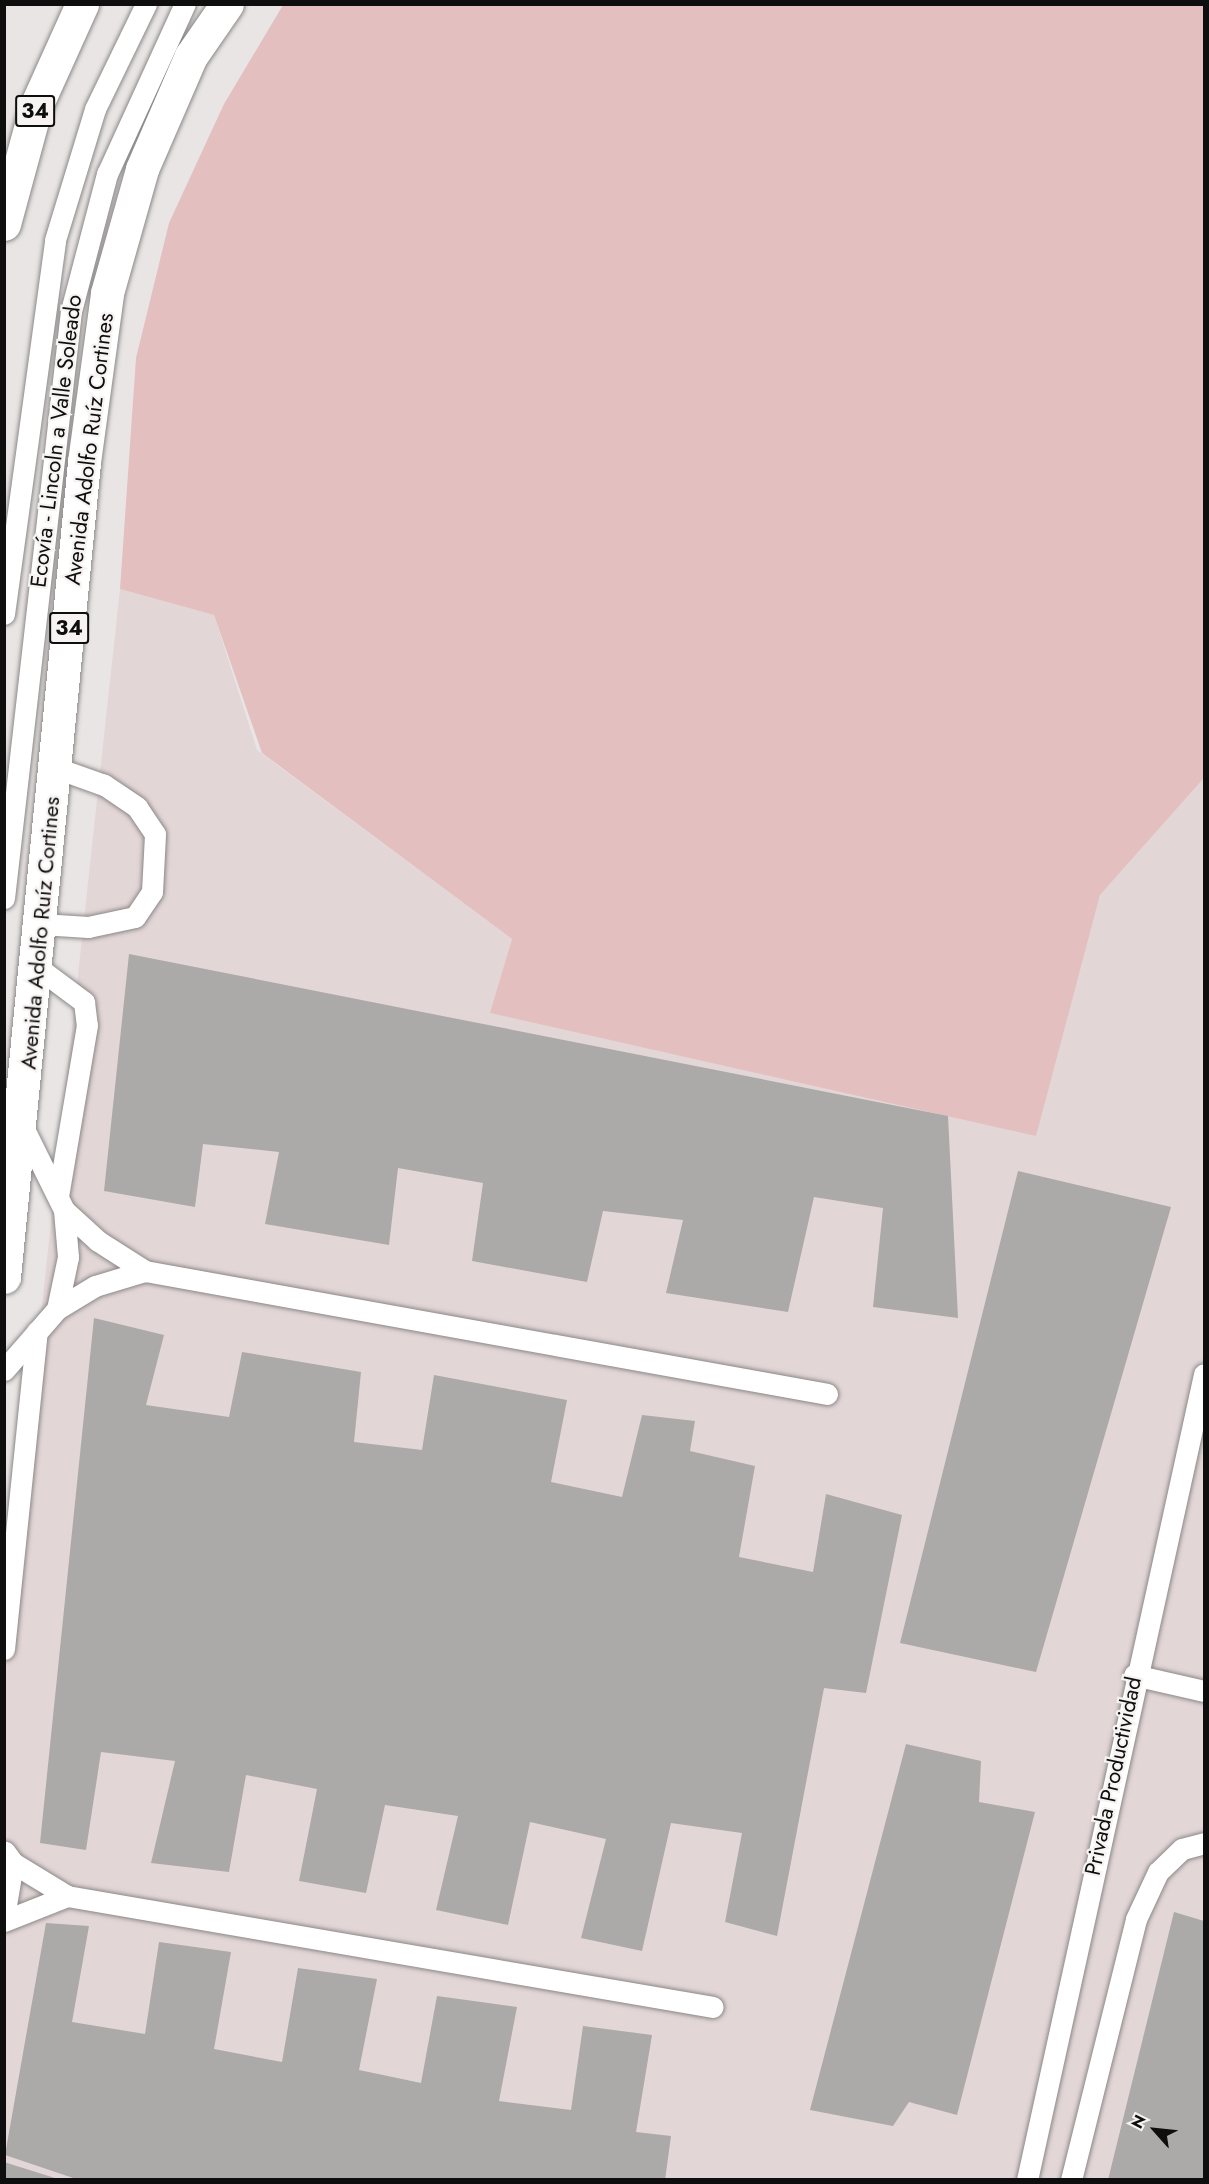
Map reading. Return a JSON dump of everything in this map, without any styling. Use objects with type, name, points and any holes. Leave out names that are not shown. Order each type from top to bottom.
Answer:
[{"type":"main road","name":"34","points":[[4,224],[36,106],[82,4]]},
{"type":"main road","name":"Avenida Adolfo Ruíz Cortines","points":[[4,1277],[22,1125],[84,462],[107,293],[142,169],[191,56],[227,4]]},
{"type":"lane","points":[[4,614],[42,305],[55,240],[95,109],[146,4]]},
{"type":"lane","name":"Ecovía - Lincoln a Valle Soleado","points":[[4,898],[70,311],[107,174],[185,4]]},
{"type":"lane","points":[[41,924],[88,927],[135,917],[152,892],[155,834],[137,807],[104,785],[56,768]]},
{"type":"lane","points":[[37,967],[84,1002],[87,1024],[76,1118],[61,1203],[68,1257],[57,1309]]},
{"type":"lane","points":[[22,1125],[61,1203],[145,1271]]},
{"type":"lane","points":[[4,1370],[57,1309],[95,1286],[145,1271],[827,1394]]},
{"type":"lane","points":[[4,1649],[36,1332]]},
{"type":"lane","name":"Privada Productividad","points":[[1027,2180],[1134,1675],[1204,1374]]},
{"type":"lane","points":[[1134,1675],[1204,1691]]},
{"type":"lane","points":[[1071,2180],[1136,1919],[1158,1872],[1182,1849],[1204,1843]]},
{"type":"lane","points":[[67,1896],[4,1919],[9,1857],[67,1896],[713,2007]]},
{"type":"shaded area","points":[[283,5],[1204,5],[1204,778],[1100,895],[1036,1136],[490,1013],[512,939],[262,753],[214,615],[120,589],[136,358],[169,223],[224,104]]},
{"type":"shaded area","points":[[120,589],[214,615],[257,750],[512,939],[491,1013],[1035,1135],[1100,895],[1204,778],[1204,2179],[5,2180],[5,1645]]},
{"type":"building","points":[[129,954],[948,1116],[958,1318],[873,1307],[883,1208],[814,1197],[788,1312],[666,1293],[683,1220],[603,1211],[587,1282],[472,1261],[483,1183],[398,1168],[389,1245],[265,1224],[279,1152],[203,1144],[195,1207],[104,1191]]},
{"type":"building","points":[[1018,1171],[1171,1207],[1036,1672],[900,1643]]},
{"type":"building","points":[[94,1318],[164,1335],[146,1405],[229,1417],[242,1352],[361,1372],[354,1442],[422,1450],[434,1375],[567,1400],[551,1482],[622,1497],[642,1415],[695,1421],[690,1451],[755,1466],[739,1557],[813,1572],[826,1494],[902,1515],[866,1693],[824,1688],[777,1936],[725,1922],[742,1833],[671,1823],[642,1951],[581,1938],[606,1839],[530,1822],[508,1925],[436,1910],[458,1816],[385,1805],[366,1893],[299,1881],[317,1789],[246,1775],[229,1872],[151,1863],[175,1761],[101,1752],[86,1850],[40,1843]]},
{"type":"building","points":[[906,1744],[981,1761],[979,1802],[1035,1812],[957,2115],[909,2102],[893,2126],[810,2110]]},
{"type":"building","points":[[1174,1912],[1204,1921],[1204,2180],[1108,2180]]},
{"type":"building","points":[[46,1923],[89,1926],[72,2022],[145,2034],[159,1942],[231,1952],[214,2049],[282,2062],[298,1968],[377,1979],[359,2070],[421,2083],[437,1996],[517,2007],[499,2101],[571,2110],[583,2026],[652,2035],[636,2132],[671,2136],[665,2180],[79,2180],[5,2155]]},
{"type":"building","points":[[4,2162],[58,2179],[4,2180]]}]
